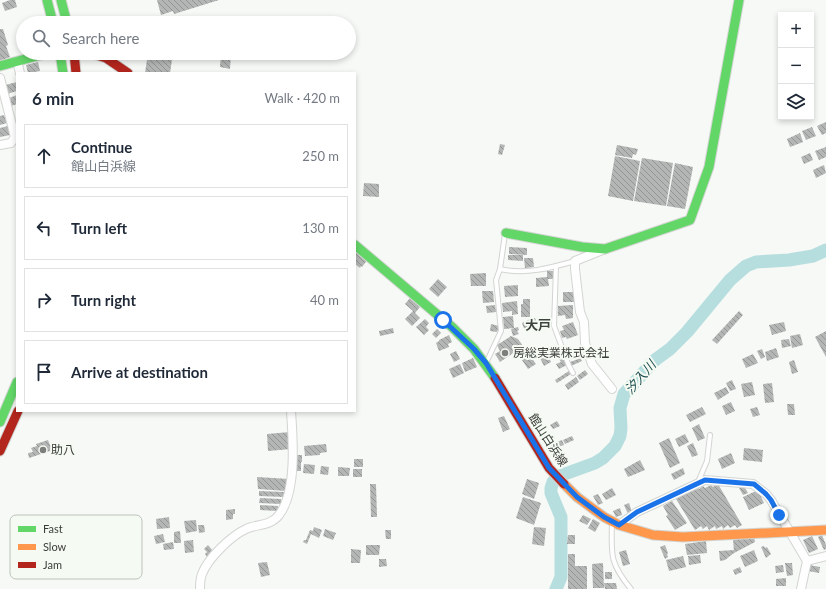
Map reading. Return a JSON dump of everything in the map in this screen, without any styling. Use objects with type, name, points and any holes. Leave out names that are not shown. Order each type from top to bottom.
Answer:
[{"type":"main road","points":[[47,0],[51,16]]},
{"type":"main road","points":[[61,0],[64,16]]},
{"type":"main road","points":[[506,233],[605,249],[690,220],[709,167],[738,0]]},
{"type":"main road","points":[[0,66],[21,60]]},
{"type":"main road","points":[[61,60],[63,72]]},
{"type":"main road","points":[[75,60],[76,72]]},
{"type":"main road","points":[[109,60],[127,72]]},
{"type":"main road","name":"館山白浜線","points":[[356,246],[452,327],[474,349],[486,363],[549,468],[577,497],[604,517],[616,523],[653,535],[683,537],[826,530]]},
{"type":"main road","points":[[0,422],[16,384]]},
{"type":"main road","points":[[0,451],[18,412]]},
{"type":"street","points":[[17,61],[20,72]]},
{"type":"street","points":[[0,78],[15,137],[11,142],[0,145]]},
{"type":"street","points":[[605,249],[575,262],[575,269],[580,312],[584,322],[585,343],[592,364],[612,389]]},
{"type":"street","points":[[200,589],[202,572],[210,560],[229,540],[246,529],[272,522],[279,516],[285,506],[289,490],[293,453],[291,412]]},
{"type":"street","points":[[616,523],[698,482],[705,480],[754,484],[771,500],[807,561],[801,589]]},
{"type":"street","points":[[807,561],[826,556]]},
{"type":"lane","points":[[486,363],[501,331],[496,280],[500,269],[506,233]]},
{"type":"lane","points":[[500,269],[512,272],[526,271],[556,267],[575,262]]},
{"type":"lane","points":[[556,267],[554,326],[573,374]]},
{"type":"lane","points":[[698,482],[707,461],[710,435]]},
{"type":"lane","points":[[616,523],[611,553],[619,573],[631,589]]},
{"type":"building","points":[[15,0],[17,7],[5,11],[2,3]]},
{"type":"building","points":[[157,0],[219,0],[174,14],[173,11],[161,15]]},
{"type":"building","points":[[0,29],[3,29],[8,45],[6,46],[10,57],[0,61]]},
{"type":"building","points":[[147,60],[172,60],[170,72],[145,72]]},
{"type":"building","points":[[220,60],[231,60],[230,69],[220,67]]},
{"type":"building","points":[[38,62],[40,71],[28,72],[26,65]]},
{"type":"building","points":[[16,82],[16,91],[7,94],[5,85]]},
{"type":"building","points":[[16,95],[16,104],[11,106],[9,98]]},
{"type":"building","points":[[4,115],[7,123],[0,125],[0,116]]},
{"type":"building","points":[[826,122],[826,133],[822,135],[817,126]]},
{"type":"building","points":[[8,126],[10,135],[0,137],[0,128]]},
{"type":"building","points":[[812,127],[816,136],[806,140],[802,131]]},
{"type":"building","points":[[800,133],[803,142],[790,147],[787,139]]},
{"type":"building","points":[[500,144],[505,145],[502,155],[498,154]]},
{"type":"building","points":[[617,145],[638,149],[636,155],[633,154],[632,158],[615,155]]},
{"type":"building","points":[[826,147],[826,157],[819,160],[815,151]]},
{"type":"building","points":[[810,153],[813,160],[804,164],[801,157]]},
{"type":"building","points":[[615,156],[640,161],[633,201],[608,196]]},
{"type":"building","points":[[642,158],[673,163],[666,206],[634,201]]},
{"type":"building","points":[[675,163],[693,167],[685,209],[667,206]]},
{"type":"building","points":[[824,165],[826,173],[816,178],[813,170]]},
{"type":"building","points":[[364,183],[379,184],[379,197],[363,196]]},
{"type":"building","points":[[509,247],[527,248],[527,255],[509,254]]},
{"type":"building","points":[[357,251],[368,259],[360,268],[356,265]]},
{"type":"building","points":[[508,255],[523,255],[523,261],[508,260]]},
{"type":"building","points":[[524,258],[533,258],[534,267],[525,268]]},
{"type":"building","points":[[547,271],[554,271],[554,279],[548,279],[549,286],[536,287],[536,278],[547,277]]},
{"type":"building","points":[[486,273],[486,286],[471,286],[470,274]]},
{"type":"building","points":[[438,279],[447,287],[438,297],[429,289]]},
{"type":"building","points":[[518,285],[518,296],[505,297],[504,286]]},
{"type":"building","points":[[482,291],[493,291],[494,302],[483,303]]},
{"type":"building","points":[[563,292],[574,292],[574,302],[563,302]]},
{"type":"building","points":[[410,298],[420,307],[415,313],[420,318],[412,326],[405,319],[413,311],[405,304]]},
{"type":"building","points":[[523,299],[530,299],[530,317],[521,317],[521,304],[523,304]]},
{"type":"building","points":[[517,301],[518,314],[512,315],[512,311],[503,312],[502,303]]},
{"type":"building","points":[[495,305],[496,312],[487,313],[486,306]]},
{"type":"building","points":[[573,305],[573,318],[566,319],[565,315],[558,316],[558,306]]},
{"type":"building","points":[[739,311],[743,315],[717,344],[712,340]]},
{"type":"building","points":[[513,316],[514,328],[504,329],[503,317]]},
{"type":"building","points":[[535,318],[537,324],[535,327],[525,331],[522,323]]},
{"type":"building","points":[[425,319],[429,323],[426,327],[429,330],[424,335],[416,327]]},
{"type":"building","points":[[573,322],[578,335],[567,339],[566,337],[562,338],[560,331],[564,330],[562,326]]},
{"type":"building","points":[[784,322],[786,331],[772,335],[769,325]]},
{"type":"building","points":[[491,324],[499,326],[497,332],[490,331]]},
{"type":"building","points":[[518,327],[519,330],[517,331],[519,334],[513,336],[511,329]]},
{"type":"building","points":[[393,328],[394,333],[380,336],[379,331]]},
{"type":"building","points":[[437,329],[441,333],[436,338],[432,334]]},
{"type":"building","points":[[826,331],[826,357],[815,337]]},
{"type":"building","points":[[800,334],[803,345],[792,348],[790,336]]},
{"type":"building","points":[[449,335],[452,342],[448,344],[449,347],[439,351],[436,343]]},
{"type":"building","name":"房総実業株式会社","points":[[511,336],[518,339],[536,364],[528,369],[516,351],[500,362],[495,354],[500,351],[497,345]]},
{"type":"building","points":[[789,339],[791,346],[782,348],[781,340]]},
{"type":"building","points":[[545,347],[547,352],[538,356],[536,351]]},
{"type":"building","points":[[776,348],[779,357],[767,361],[765,352]]},
{"type":"building","points":[[762,349],[765,357],[761,359],[757,351]]},
{"type":"building","points":[[456,351],[460,359],[454,362],[450,354]]},
{"type":"building","points":[[753,354],[758,363],[746,368],[742,359]]},
{"type":"building","points":[[548,355],[551,362],[544,366],[540,358]]},
{"type":"building","points":[[563,357],[567,365],[559,369],[556,364],[561,362],[559,359]]},
{"type":"building","points":[[473,358],[477,367],[465,372],[462,363]]},
{"type":"building","points":[[581,358],[582,361],[571,366],[570,362]]},
{"type":"building","points":[[794,360],[798,372],[792,374],[789,362]]},
{"type":"building","points":[[460,364],[464,373],[453,378],[449,369]]},
{"type":"building","points":[[585,370],[588,374],[580,380],[577,376]]},
{"type":"building","points":[[569,371],[571,374],[557,383],[555,380]]},
{"type":"building","points":[[576,377],[579,382],[568,390],[565,385]]},
{"type":"building","points":[[732,380],[736,389],[730,391],[726,383]]},
{"type":"building","points":[[752,382],[755,395],[744,397],[741,384]]},
{"type":"building","points":[[772,383],[774,402],[765,403],[763,384]]},
{"type":"building","points":[[726,387],[729,393],[718,400],[714,393]]},
{"type":"building","points":[[731,402],[735,411],[726,415],[722,406]]},
{"type":"building","points":[[787,404],[794,404],[795,415],[788,415]]},
{"type":"building","points":[[702,407],[706,414],[690,422],[686,415]]},
{"type":"building","points":[[757,407],[760,415],[753,417],[750,409]]},
{"type":"building","points":[[504,416],[510,429],[503,432],[498,418]]},
{"type":"building","points":[[557,421],[560,426],[553,429],[550,425]]},
{"type":"building","points":[[699,424],[705,438],[698,441],[692,428]]},
{"type":"building","points":[[290,432],[291,449],[268,451],[267,434]]},
{"type":"building","points":[[685,434],[689,442],[679,447],[675,439]]},
{"type":"building","points":[[572,436],[574,440],[565,444],[563,440]]},
{"type":"building","points":[[669,438],[680,463],[670,468],[659,443]]},
{"type":"building","name":"助八","points":[[48,440],[50,445],[57,443],[59,448],[29,458],[28,453],[33,452],[31,448],[37,446],[36,444]]},
{"type":"building","points":[[562,440],[564,445],[550,450],[548,446]]},
{"type":"building","points":[[693,443],[698,455],[692,457],[687,446]]},
{"type":"building","points":[[326,444],[327,452],[320,453],[320,455],[305,456],[304,446]]},
{"type":"building","points":[[744,448],[763,450],[762,462],[743,460]]},
{"type":"building","points":[[731,453],[735,463],[722,469],[718,459]]},
{"type":"building","points":[[297,455],[302,455],[301,471],[297,471]]},
{"type":"building","points":[[354,459],[363,459],[363,467],[354,467]]},
{"type":"building","points":[[640,460],[645,470],[628,477],[624,469]]},
{"type":"building","points":[[304,464],[315,465],[314,474],[303,473]]},
{"type":"building","points":[[321,466],[329,467],[328,475],[320,474]]},
{"type":"building","points":[[338,467],[350,468],[349,476],[338,476]]},
{"type":"building","points":[[683,468],[685,474],[674,480],[671,474]]},
{"type":"building","points":[[353,469],[362,469],[362,477],[353,477]]},
{"type":"building","points":[[257,477],[289,479],[286,491],[258,489]]},
{"type":"building","points":[[527,479],[539,483],[534,499],[522,494]]},
{"type":"building","points":[[370,484],[376,484],[377,517],[371,517]]},
{"type":"building","points":[[718,484],[742,525],[737,528],[735,525],[730,528],[728,525],[723,529],[722,526],[716,529],[715,526],[709,530],[707,526],[703,529],[701,526],[695,530],[676,499],[697,486],[699,489],[703,486],[705,488],[711,485],[713,487]]},
{"type":"building","points":[[744,486],[748,493],[743,495],[739,488]]},
{"type":"building","points":[[612,488],[616,495],[606,500],[602,494]]},
{"type":"building","points":[[758,490],[764,503],[749,510],[743,497]]},
{"type":"building","points":[[259,491],[284,492],[284,497],[259,496]]},
{"type":"building","points":[[598,494],[603,503],[598,505],[593,496]]},
{"type":"building","points":[[523,497],[541,503],[534,525],[516,518]]},
{"type":"building","points":[[260,498],[281,499],[281,504],[259,503]]},
{"type":"building","points":[[672,501],[687,523],[675,530],[666,516],[668,515],[663,506]]},
{"type":"building","points":[[629,503],[632,512],[628,514],[624,505]]},
{"type":"building","points":[[260,505],[278,506],[278,511],[260,510]]},
{"type":"building","points":[[620,508],[622,515],[616,517],[613,511]]},
{"type":"building","points":[[235,509],[233,519],[226,520],[226,510]]},
{"type":"building","points":[[583,515],[591,519],[587,525],[579,521]]},
{"type":"building","points":[[169,517],[170,528],[157,529],[156,519]]},
{"type":"building","points":[[593,519],[600,523],[595,532],[588,528]]},
{"type":"building","points":[[196,520],[197,531],[186,533],[184,521]]},
{"type":"building","points":[[198,525],[204,525],[205,532],[199,533]]},
{"type":"building","points":[[314,527],[322,530],[319,538],[311,534],[307,544],[303,542],[306,540],[310,530],[313,531]]},
{"type":"building","points":[[534,527],[546,528],[544,546],[532,544]]},
{"type":"building","points":[[325,529],[336,533],[333,540],[323,536]]},
{"type":"building","points":[[385,530],[391,530],[391,539],[386,539]]},
{"type":"building","points":[[180,531],[181,543],[174,543],[174,532]]},
{"type":"building","points":[[163,534],[165,542],[156,544],[154,536]]},
{"type":"building","points":[[568,535],[575,535],[575,544],[567,544]]},
{"type":"building","points":[[822,535],[826,545],[826,549],[824,550],[818,537]]},
{"type":"building","points":[[812,536],[818,549],[809,553],[803,540]]},
{"type":"building","points":[[754,537],[755,542],[734,553],[733,538]]},
{"type":"building","points":[[193,540],[194,552],[185,553],[184,541]]},
{"type":"building","points":[[706,541],[707,553],[687,555],[685,544]]},
{"type":"building","points":[[173,542],[174,549],[164,550],[163,544]]},
{"type":"building","points":[[208,545],[213,551],[207,557],[205,554],[207,552],[204,549]]},
{"type":"building","points":[[366,545],[380,545],[379,555],[366,555]]},
{"type":"building","points":[[665,545],[668,557],[665,559],[660,547]]},
{"type":"building","points":[[764,546],[765,548],[767,547],[771,554],[766,558],[761,547]]},
{"type":"building","points":[[351,549],[361,550],[360,563],[351,563]]},
{"type":"building","points":[[626,550],[630,564],[623,566],[619,552]]},
{"type":"building","points":[[734,550],[734,553],[725,560],[720,561],[719,551]]},
{"type":"building","points":[[754,550],[758,561],[745,567],[740,556]]},
{"type":"building","points":[[568,554],[575,554],[575,566],[587,566],[587,589],[568,589]]},
{"type":"building","points":[[700,555],[701,563],[689,565],[688,556]]},
{"type":"building","points":[[683,556],[686,567],[669,571],[666,560]]},
{"type":"building","points":[[379,559],[386,559],[387,566],[379,567]]},
{"type":"building","points":[[267,562],[270,575],[261,577],[258,563]]},
{"type":"building","points":[[603,563],[604,588],[593,588],[592,564]]},
{"type":"building","points":[[785,563],[792,563],[793,575],[787,576]]},
{"type":"building","points":[[783,565],[784,572],[776,573],[775,566]]},
{"type":"building","points":[[809,565],[820,567],[819,573],[808,571]]},
{"type":"building","points":[[740,567],[742,572],[735,575],[733,570]]},
{"type":"building","points":[[605,572],[612,572],[612,579],[605,579]]},
{"type":"building","points":[[786,578],[786,586],[776,586],[776,579]]},
{"type":"building","points":[[604,583],[616,583],[617,589],[605,589]]},
{"type":"waterway","name":"汐入川","points":[[556,589],[561,577],[561,517],[551,493],[553,482],[562,475],[595,463],[603,458],[615,446],[620,436],[620,408],[624,394],[655,360],[670,349],[687,332],[730,280],[746,266],[756,262],[789,260],[813,256],[826,250]]},
{"type":"traffic: fast","points":[[47,0],[51,16]]},
{"type":"traffic: fast","points":[[61,0],[65,16]]},
{"type":"traffic: fast","points":[[506,233],[582,247],[605,249],[690,220],[709,167],[739,0]]},
{"type":"traffic: fast","points":[[0,66],[22,60]]},
{"type":"traffic: fast","points":[[61,60],[63,72]]},
{"type":"traffic: fast","points":[[356,246],[452,327],[474,349],[495,378]]},
{"type":"traffic: fast","points":[[0,422],[16,384]]},
{"type":"traffic: slow","points":[[564,484],[577,497],[604,517],[619,525],[653,535],[683,537],[826,530]]},
{"type":"traffic: jam","points":[[75,60],[76,72]]},
{"type":"traffic: jam","points":[[109,60],[127,72]]},
{"type":"traffic: jam","points":[[495,378],[549,468],[564,484]]},
{"type":"traffic: jam","points":[[0,451],[18,412]]},
{"type":"place","name":"房総実業株式会社","points":[[505,353]]},
{"type":"place","name":"助八","points":[[43,450]]},
{"type":"district","name":"大戸","points":[[538,325]]},
{"type":"route","points":[[443,320],[452,327],[486,363],[549,468],[577,497],[604,517],[619,525],[637,512],[705,480],[754,484],[771,500],[779,515]]}]
